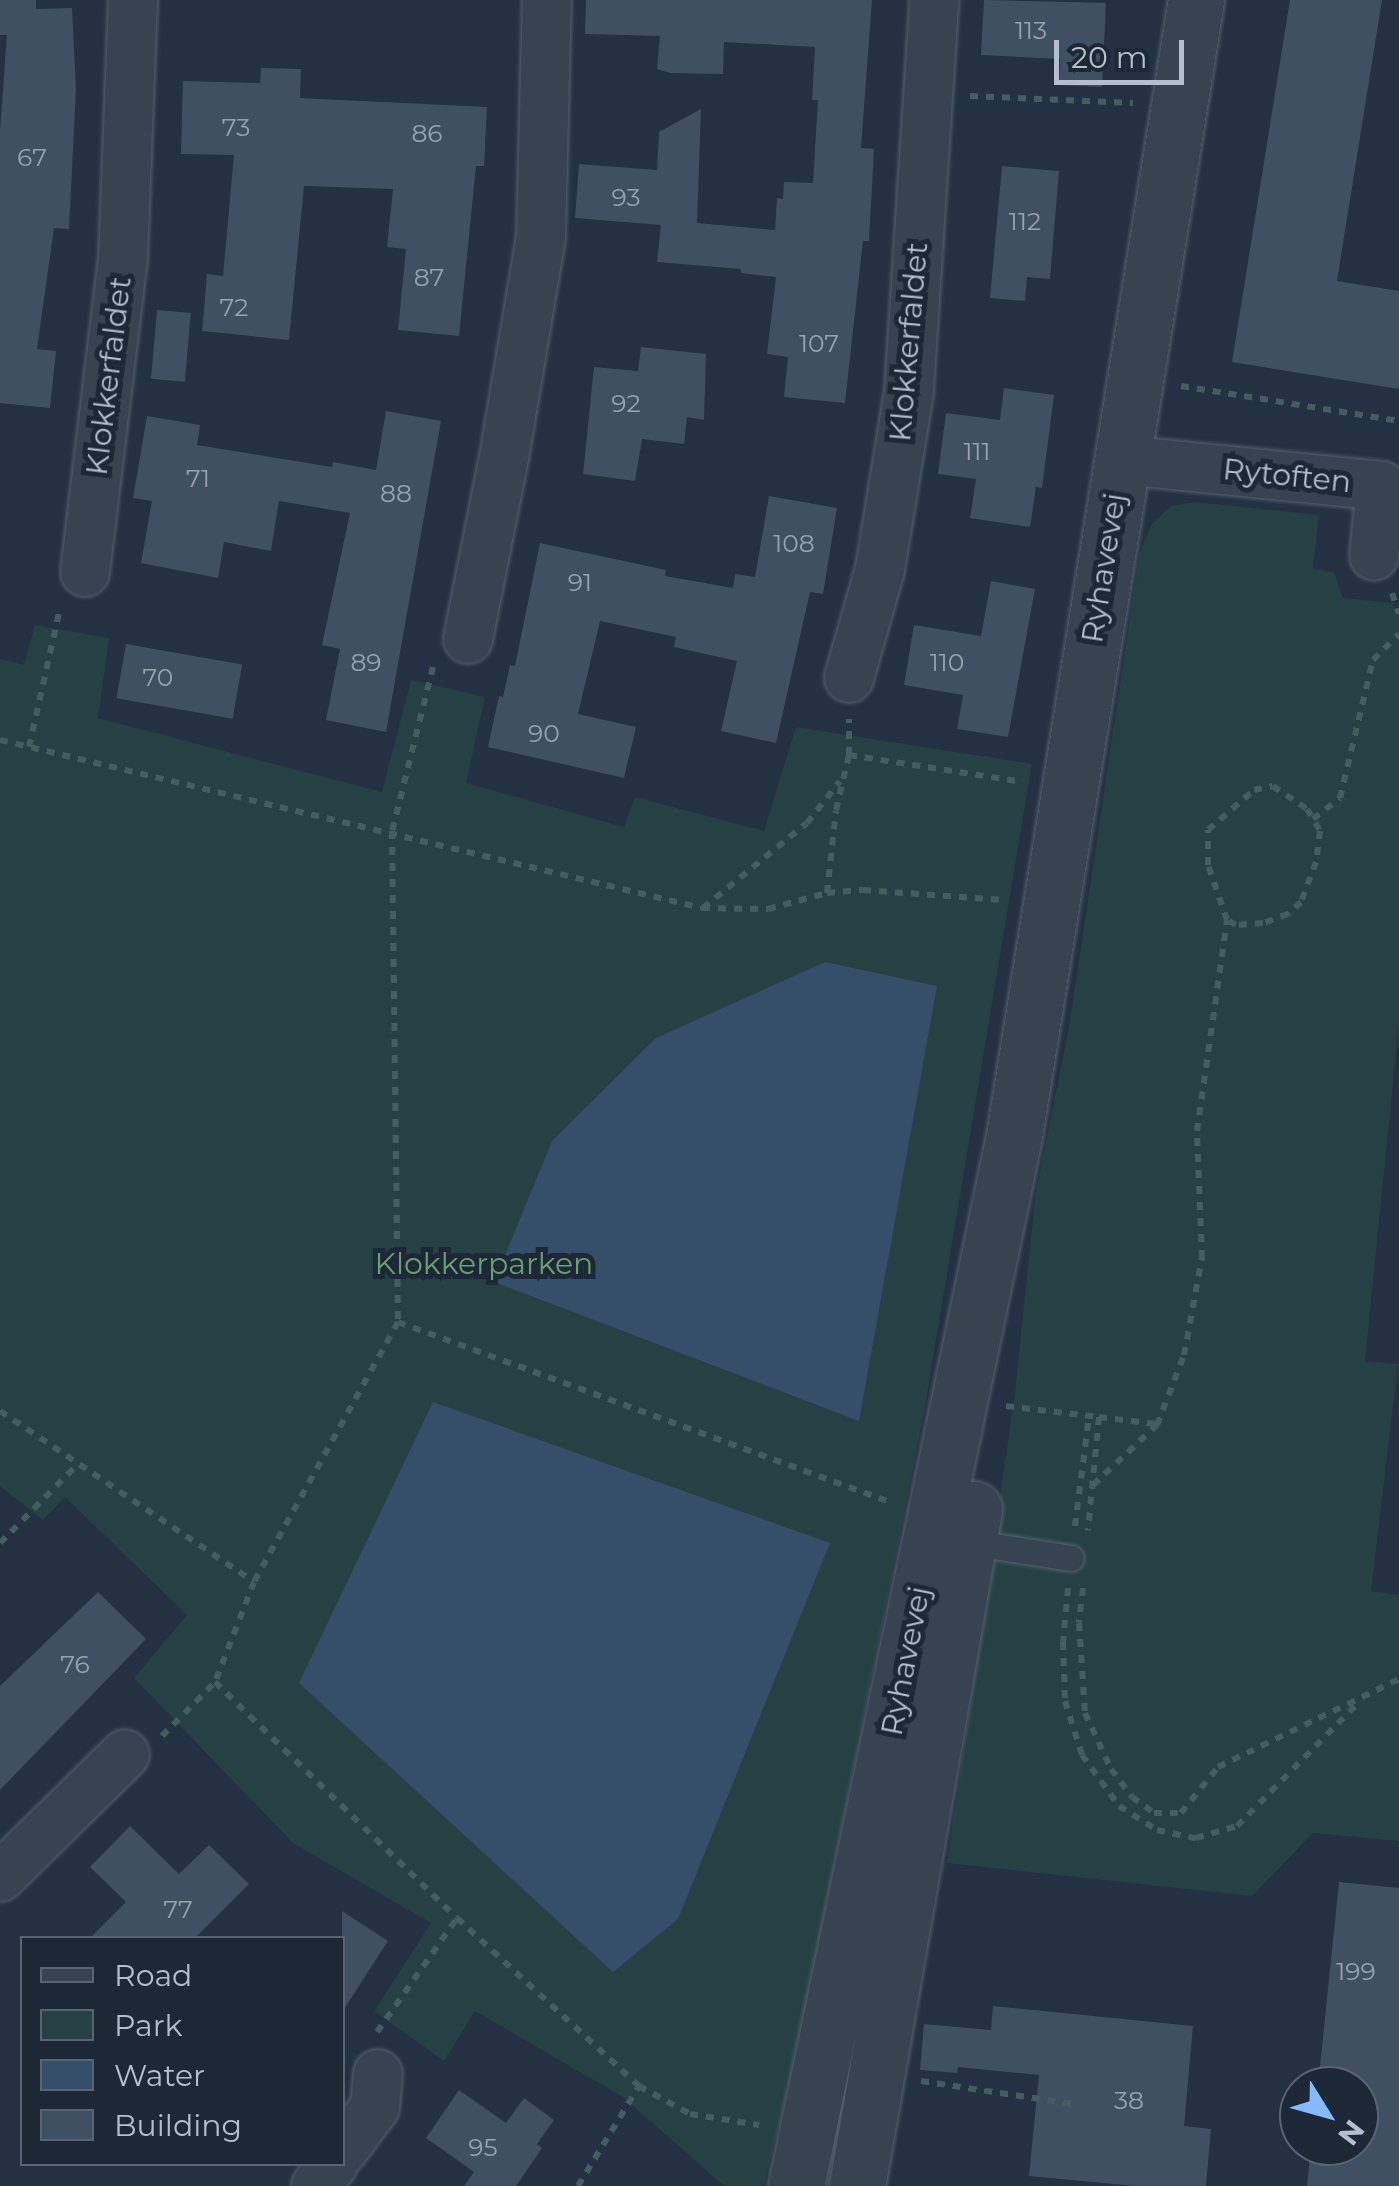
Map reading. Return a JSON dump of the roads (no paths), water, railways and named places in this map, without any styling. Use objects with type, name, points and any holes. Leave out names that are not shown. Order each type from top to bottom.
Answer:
[{"type":"street","name":"Klokkerfaldet","points":[[85,572],[123,259],[133,0]]},
{"type":"street","points":[[468,639],[504,458],[541,238],[546,0]]},
{"type":"street","name":"Klokkerfaldet","points":[[849,678],[880,569],[909,391],[934,0]]},
{"type":"street","name":"Ryhavevej","points":[[796,2186],[1014,1136],[1196,0]]},
{"type":"street","name":"Rytoften","points":[[1122,460],[1381,486],[1374,556]]},
{"type":"street","name":"Ryhavevej","points":[[857,2186],[992,1405],[1014,1136]]},
{"type":"street","points":[[0,1877],[145,1744]]},
{"type":"street","points":[[345,2147],[375,2108],[378,2074]]},
{"type":"street","points":[[316,2186],[331,2166]]},
{"type":"lane","points":[[968,1542],[1079,1551]]},
{"type":"water","points":[[825,962],[937,986],[859,1421],[494,1282],[552,1141],[656,1038]]},
{"type":"water","points":[[433,1402],[830,1543],[678,1919],[613,1972],[299,1683]]},
{"type":"park label","name":"Klokkerparken","points":[[484,1264]]}]
